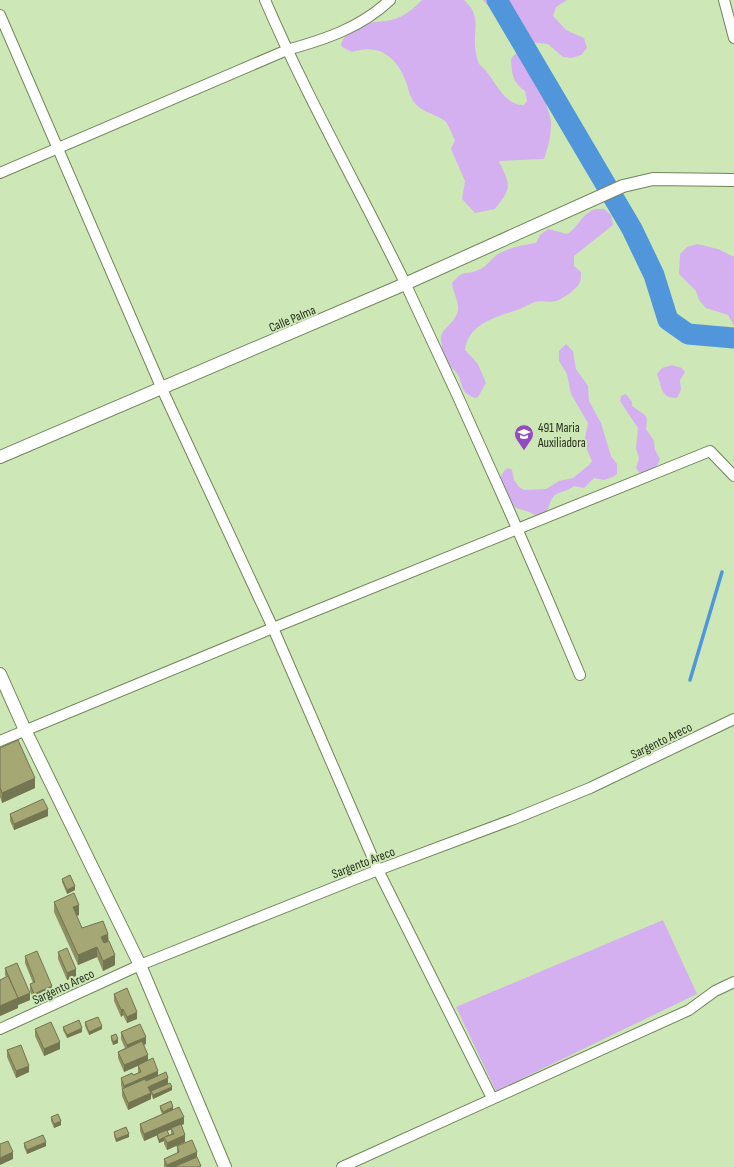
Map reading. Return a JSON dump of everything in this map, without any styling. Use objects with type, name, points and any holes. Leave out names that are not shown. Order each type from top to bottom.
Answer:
[{"type":"street","points":[[265,0],[287,50],[405,284],[519,528],[580,675]]},
{"type":"street","points":[[0,173],[287,50],[327,39],[375,15],[390,0]]},
{"type":"street","points":[[724,0],[734,38]]},
{"type":"street","points":[[0,15],[162,389],[273,628],[378,870],[492,1098]]},
{"type":"street","name":"Calle Palma","points":[[0,457],[405,284],[623,186],[653,179],[734,180]]},
{"type":"street","points":[[0,741],[273,628],[710,451],[734,476]]},
{"type":"street","points":[[0,674],[25,730],[140,965],[225,1167]]},
{"type":"street","name":"Sargento Areco","points":[[0,1029],[140,965],[378,870],[514,820],[590,788],[734,719]]},
{"type":"street","points":[[342,1167],[689,1010],[715,991],[734,982]]},
{"type":"shaded area","points":[[422,0],[464,0],[475,16],[475,47],[479,64],[504,95],[516,104],[524,105],[527,101],[525,91],[515,81],[511,59],[518,52],[525,49],[538,53],[542,58],[545,71],[546,103],[551,124],[549,142],[544,159],[499,161],[506,176],[508,186],[505,195],[495,209],[475,213],[462,199],[465,181],[451,149],[455,140],[449,127],[441,118],[423,110],[415,103],[411,97],[402,73],[392,59],[386,54],[371,49],[352,52],[342,47],[341,44],[345,36],[356,27],[362,24],[396,19],[408,12]]},
{"type":"shaded area","points":[[483,0],[567,0],[556,7],[553,16],[566,30],[584,38],[587,48],[581,55],[572,58],[563,57],[548,44],[529,42],[507,24],[502,12],[491,8]]},
{"type":"shaded area","points":[[595,209],[604,209],[611,215],[613,225],[574,256],[574,266],[581,272],[580,282],[576,288],[559,300],[551,302],[535,302],[492,319],[477,328],[471,334],[467,341],[465,350],[478,364],[486,383],[478,397],[475,398],[467,394],[463,389],[460,379],[454,369],[443,361],[440,355],[442,333],[455,318],[458,310],[458,303],[452,283],[460,275],[481,269],[504,251],[518,246],[536,243],[540,235],[548,229],[567,234],[575,228],[586,215]]},
{"type":"shaded area","points":[[697,244],[718,249],[734,257],[734,326],[728,315],[706,308],[699,300],[696,291],[679,274],[680,254],[687,247]]},
{"type":"shaded area","points":[[566,344],[573,351],[576,369],[588,386],[589,401],[601,423],[611,456],[617,464],[617,474],[604,480],[594,478],[584,488],[574,486],[555,495],[546,511],[541,515],[536,515],[515,507],[504,493],[501,476],[508,468],[512,470],[514,480],[519,487],[524,490],[546,489],[559,481],[573,478],[592,461],[584,443],[588,423],[571,394],[567,374],[559,361],[559,351]]},
{"type":"shaded area","points":[[672,365],[682,368],[685,372],[680,380],[681,390],[677,398],[671,398],[662,391],[657,374],[662,368]]},
{"type":"shaded area","points":[[626,394],[632,402],[632,406],[645,415],[647,419],[646,429],[654,441],[655,450],[660,459],[656,468],[643,474],[636,468],[639,458],[636,448],[638,428],[620,401],[621,396]]},
{"type":"shaded area","points":[[663,920],[697,994],[496,1091],[456,1007]]},
{"type":"building","points":[[18,740],[35,778],[2,793],[0,787],[0,748]]},
{"type":"building","points":[[43,799],[48,809],[14,824],[10,814]]},
{"type":"building","points":[[70,875],[75,886],[67,890],[62,879]]},
{"type":"building","points":[[74,893],[79,905],[73,907],[82,928],[103,921],[108,934],[101,937],[104,943],[109,941],[115,955],[103,961],[97,947],[78,955],[54,902]]},
{"type":"building","points":[[67,948],[76,969],[67,973],[58,952]]},
{"type":"building","points":[[37,951],[52,986],[34,994],[30,984],[35,982],[25,956]]},
{"type":"building","points":[[17,963],[30,993],[18,998],[5,968]]},
{"type":"building","points":[[8,976],[18,998],[0,1006],[0,980]]},
{"type":"building","points":[[127,988],[137,1012],[127,1017],[123,1009],[121,1010],[114,994]]},
{"type":"building","points":[[98,1017],[102,1026],[89,1032],[85,1022]]},
{"type":"building","points":[[79,1020],[82,1028],[67,1035],[63,1027]]},
{"type":"building","points":[[51,1022],[60,1042],[44,1049],[35,1029]]},
{"type":"building","points":[[140,1024],[146,1037],[127,1045],[121,1032]]},
{"type":"building","points":[[116,1034],[118,1039],[113,1042],[111,1036]]},
{"type":"building","points":[[142,1041],[148,1055],[124,1065],[118,1052]]},
{"type":"building","points":[[21,1045],[29,1066],[16,1071],[7,1050]]},
{"type":"building","points":[[153,1058],[158,1071],[124,1086],[121,1078],[132,1073],[133,1075],[141,1072],[138,1065]]},
{"type":"building","points":[[166,1072],[168,1078],[148,1087],[151,1093],[128,1103],[122,1089]]},
{"type":"building","points":[[170,1083],[172,1087],[153,1095],[151,1091]]},
{"type":"building","points":[[171,1101],[173,1107],[163,1112],[160,1106]]},
{"type":"building","points":[[179,1107],[184,1117],[144,1134],[140,1124]]},
{"type":"building","points":[[58,1114],[61,1121],[54,1124],[51,1117]]},
{"type":"building","points":[[181,1124],[185,1135],[167,1143],[164,1137],[174,1134],[171,1128]]},
{"type":"building","points":[[126,1127],[129,1134],[116,1139],[114,1132]]},
{"type":"building","points":[[167,1130],[169,1135],[159,1140],[157,1134]]},
{"type":"building","points":[[43,1135],[46,1142],[27,1150],[24,1143]]},
{"type":"building","points":[[192,1140],[197,1152],[167,1165],[164,1159],[179,1152],[177,1146]]},
{"type":"building","points":[[8,1141],[13,1152],[0,1158],[0,1144]]},
{"type":"building","points":[[197,1157],[201,1166],[199,1167],[176,1166]]},
{"type":"waterway","points":[[497,0],[632,229],[654,275],[668,320],[688,334],[734,338]]},
{"type":"waterway","points":[[690,680],[722,572]]},
{"type":"place","name":"491 Maria Auxiliadora","points":[[524,451]]}]
